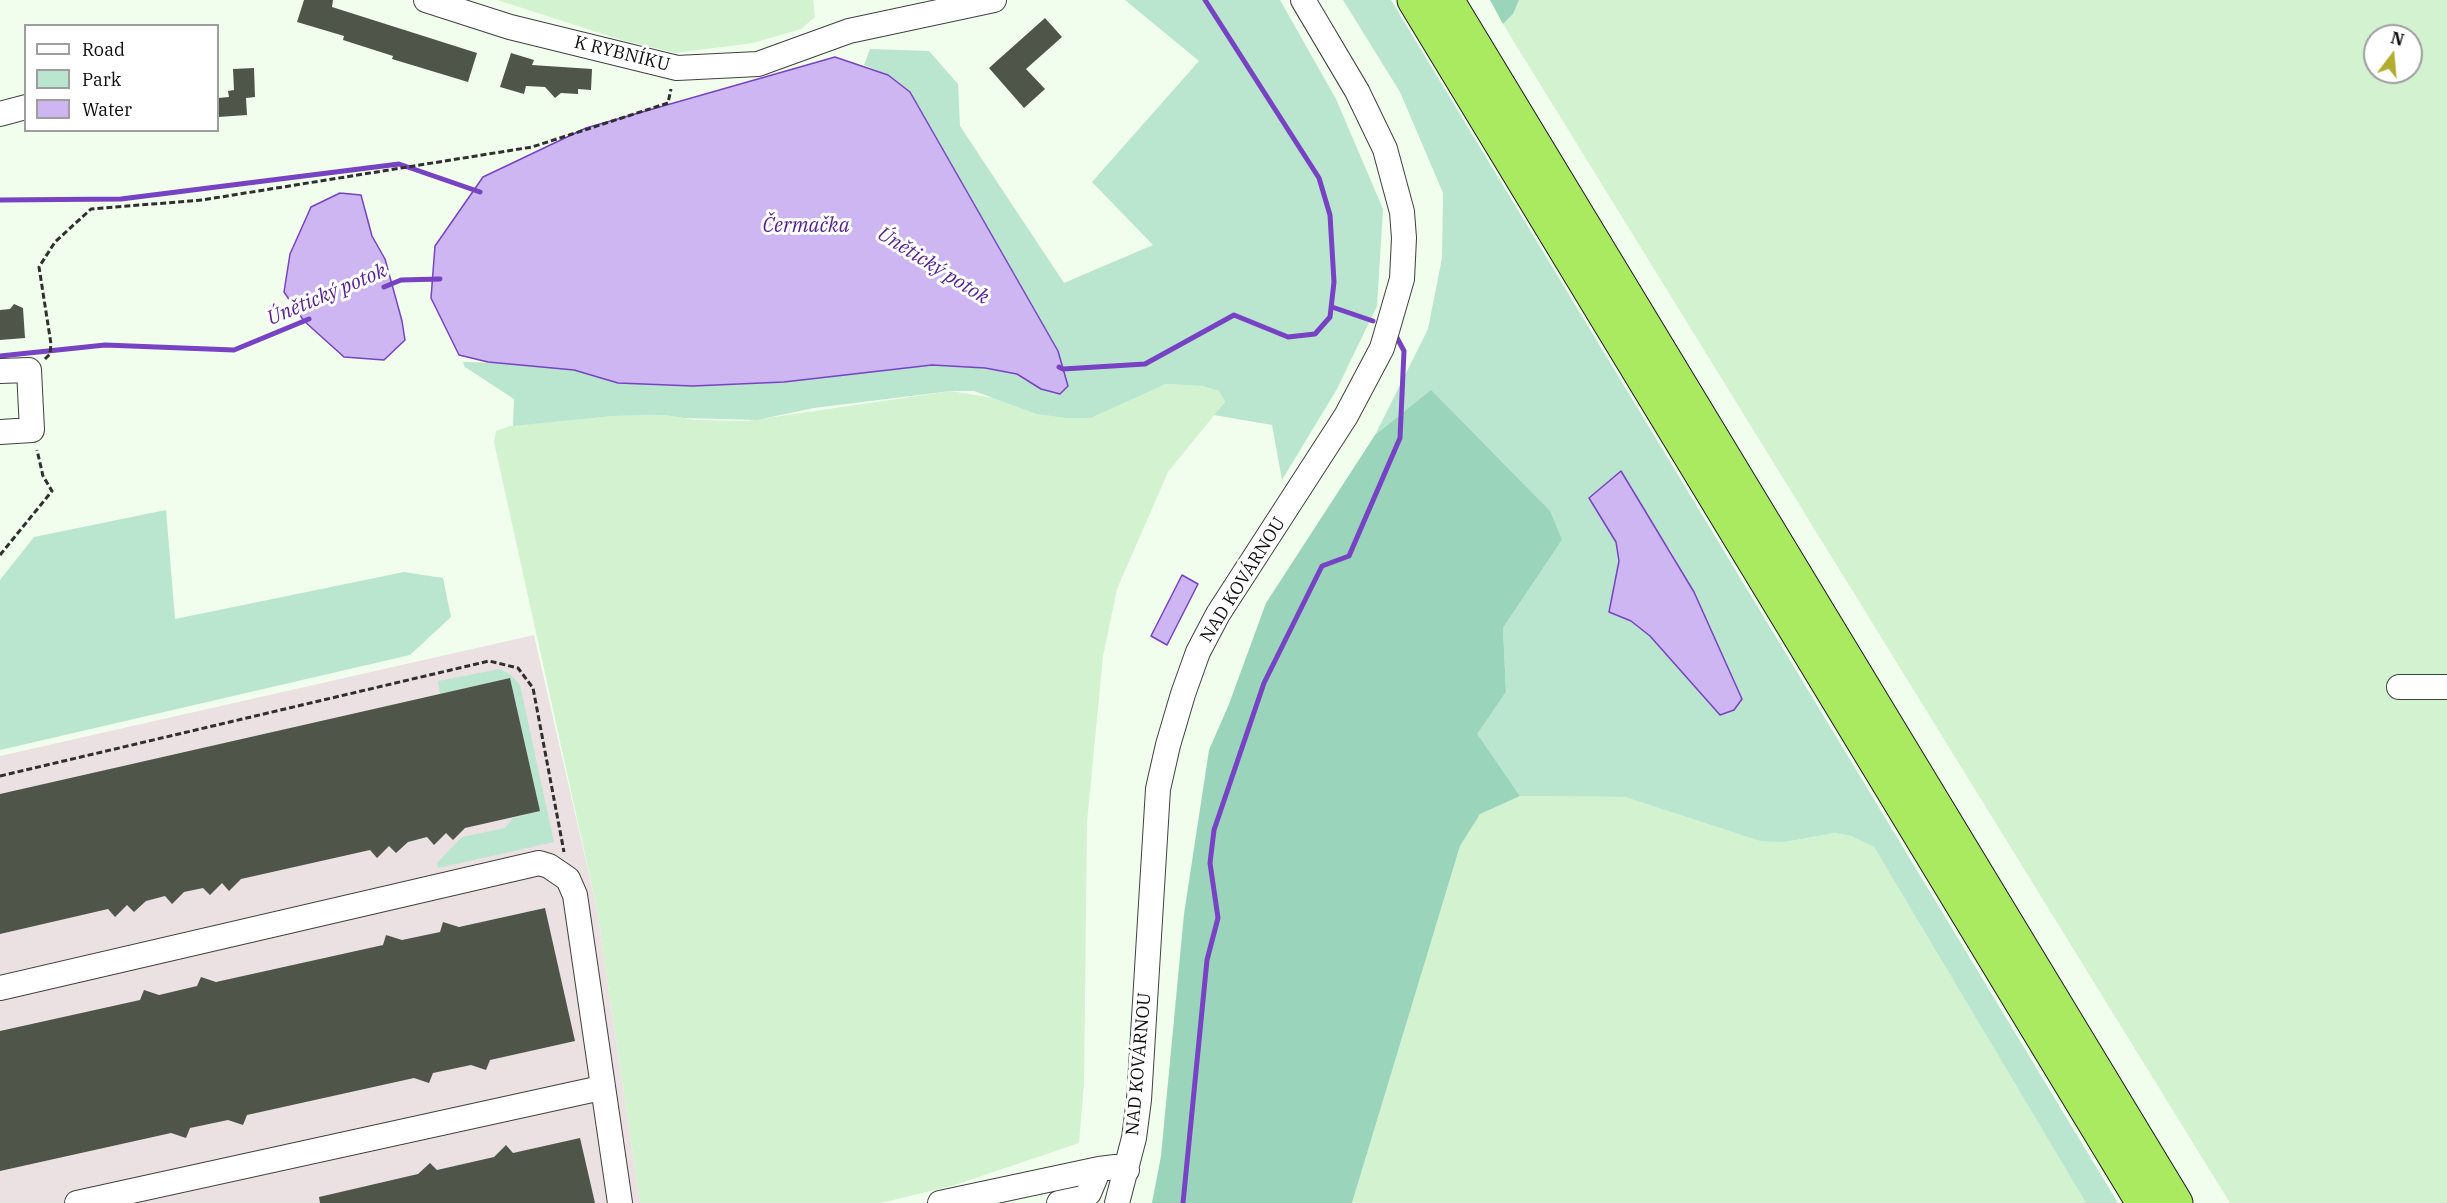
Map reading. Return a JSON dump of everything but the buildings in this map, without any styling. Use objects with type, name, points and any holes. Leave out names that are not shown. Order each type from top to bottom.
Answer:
[{"type":"highway","points":[[1414,0],[2143,1203]]},
{"type":"highway","points":[[1447,0],[2176,1203]]},
{"type":"street","name":"K RYBNÍKU","points":[[426,0],[510,27],[677,68],[758,64],[849,30],[994,0]]},
{"type":"street","name":"NAD KOVÁRNOU","points":[[1117,1203],[1127,1170],[1139,1100],[1158,789],[1183,694],[1198,652],[1218,614],[1346,416],[1377,358],[1402,279],[1404,238],[1402,212],[1385,149],[1357,91],[1304,0]]},
{"type":"street","points":[[0,114],[24,108]]},
{"type":"street","points":[[0,371],[29,370],[32,430],[0,432]]},
{"type":"street","points":[[2399,687],[2447,687]]},
{"type":"street","points":[[0,988],[539,863],[558,870],[568,879],[575,895],[601,1088],[620,1203]]},
{"type":"street","points":[[76,1203],[601,1088]]},
{"type":"street","points":[[940,1203],[1099,1169],[1115,1167],[1127,1170]]},
{"type":"street","points":[[1059,1203],[1083,1198],[1089,1193],[1099,1169]]},
{"type":"path","points":[[29,370],[38,366],[50,354],[51,344],[39,267],[55,242],[91,209],[202,200],[532,147],[668,103],[677,68]]},
{"type":"path","points":[[0,555],[52,491],[43,476],[32,430]]},
{"type":"path","points":[[0,776],[489,661],[518,668],[533,688],[565,849],[558,870]]},
{"type":"shaded area","points":[[534,635],[597,909],[640,1203],[0,1203],[0,756]]},
{"type":"green space","points":[[497,0],[813,0],[815,17],[801,29],[753,43],[675,53],[622,40]]},
{"type":"green space","points":[[1125,0],[1280,0],[1336,99],[1383,209],[1377,306],[1337,389],[1282,480],[1272,425],[1214,415],[1225,402],[1219,391],[1202,386],[1166,384],[1091,418],[1065,418],[1036,414],[974,391],[951,391],[814,408],[757,420],[684,418],[664,415],[613,416],[513,426],[514,399],[465,367],[463,362],[534,364],[574,370],[618,383],[693,386],[784,382],[932,365],[960,365],[1017,374],[1041,389],[1068,386],[1058,351],[910,92],[888,75],[864,65],[870,49],[929,51],[958,84],[960,126],[1064,283],[1153,245],[1092,182],[1199,61]]},
{"type":"green space","points":[[1343,0],[1391,0],[2118,1203],[2086,1203],[1874,847],[1851,836],[1834,833],[1785,842],[1761,841],[1625,797],[1520,796],[1476,734],[1506,692],[1503,628],[1562,540],[1431,391],[1375,435],[1428,329],[1442,258],[1443,193],[1400,92]],"holes":[[[1616,542],[1669,548],[1694,592],[1742,699],[1720,715],[1650,636],[1631,621],[1609,612],[1619,561]]]},
{"type":"green space","points":[[1490,0],[1519,0],[1513,14],[1503,24]]},
{"type":"green space","points":[[1519,0],[2447,0],[2447,1203],[2230,1203],[1503,24],[1513,14]]},
{"type":"green space","points":[[1166,384],[1202,386],[1219,391],[1225,402],[1168,472],[1117,589],[1103,656],[1087,822],[1084,1084],[1079,1143],[955,1185],[881,1203],[640,1203],[597,909],[494,442],[496,431],[510,426],[613,416],[664,415],[696,420],[747,421],[951,391],[993,398],[1036,414],[1065,418],[1091,418]]},
{"type":"green space","points":[[1431,390],[1550,511],[1562,540],[1503,628],[1506,692],[1477,734],[1520,796],[1480,814],[1460,846],[1352,1203],[1152,1203],[1161,1156],[1184,914],[1209,750],[1229,704],[1266,603],[1375,435]]},
{"type":"green space","points":[[166,510],[175,619],[404,572],[443,578],[451,617],[410,655],[0,750],[0,580],[34,537]]},
{"type":"green space","points":[[500,669],[511,675],[520,685],[554,842],[438,868],[437,863],[462,837],[505,828],[513,818],[540,811],[510,678],[440,694],[438,681]]},
{"type":"green space","points":[[1520,796],[1625,797],[1785,842],[1834,833],[1851,836],[1874,847],[2086,1203],[1352,1203],[1460,846],[1479,814]]},
{"type":"water","name":"Čermačka","points":[[835,57],[888,75],[910,92],[1058,351],[1068,386],[1060,394],[1041,389],[1017,374],[985,368],[932,365],[784,382],[693,386],[618,383],[574,370],[488,362],[459,355],[431,298],[435,246],[483,177],[586,128]]},
{"type":"water","points":[[340,193],[361,195],[372,236],[385,259],[402,321],[405,340],[384,360],[344,357],[304,321],[284,292],[290,254],[311,207]]},
{"type":"water","points":[[1621,471],[1694,592],[1742,699],[1734,710],[1720,715],[1650,636],[1631,621],[1609,612],[1619,561],[1616,542],[1589,498]]},
{"type":"water","points":[[1182,575],[1198,584],[1167,645],[1151,636]]},
{"type":"waterway","name":"Únětický potok","points":[[1059,367],[1063,369],[1145,364],[1234,315],[1288,337],[1315,334],[1330,317],[1334,282],[1330,215],[1319,178],[1205,0]]},
{"type":"waterway","points":[[0,200],[121,199],[399,164],[480,192]]},
{"type":"waterway","name":"Únětický potok","points":[[384,287],[401,280],[440,279]]},
{"type":"waterway","points":[[1332,307],[1373,321]]},
{"type":"waterway","name":"Únětický potok","points":[[0,356],[105,345],[234,350],[309,319]]},
{"type":"waterway","points":[[1183,1203],[1207,960],[1218,918],[1210,863],[1214,830],[1264,683],[1322,566],[1349,556],[1400,438],[1404,351],[1395,334]]}]
